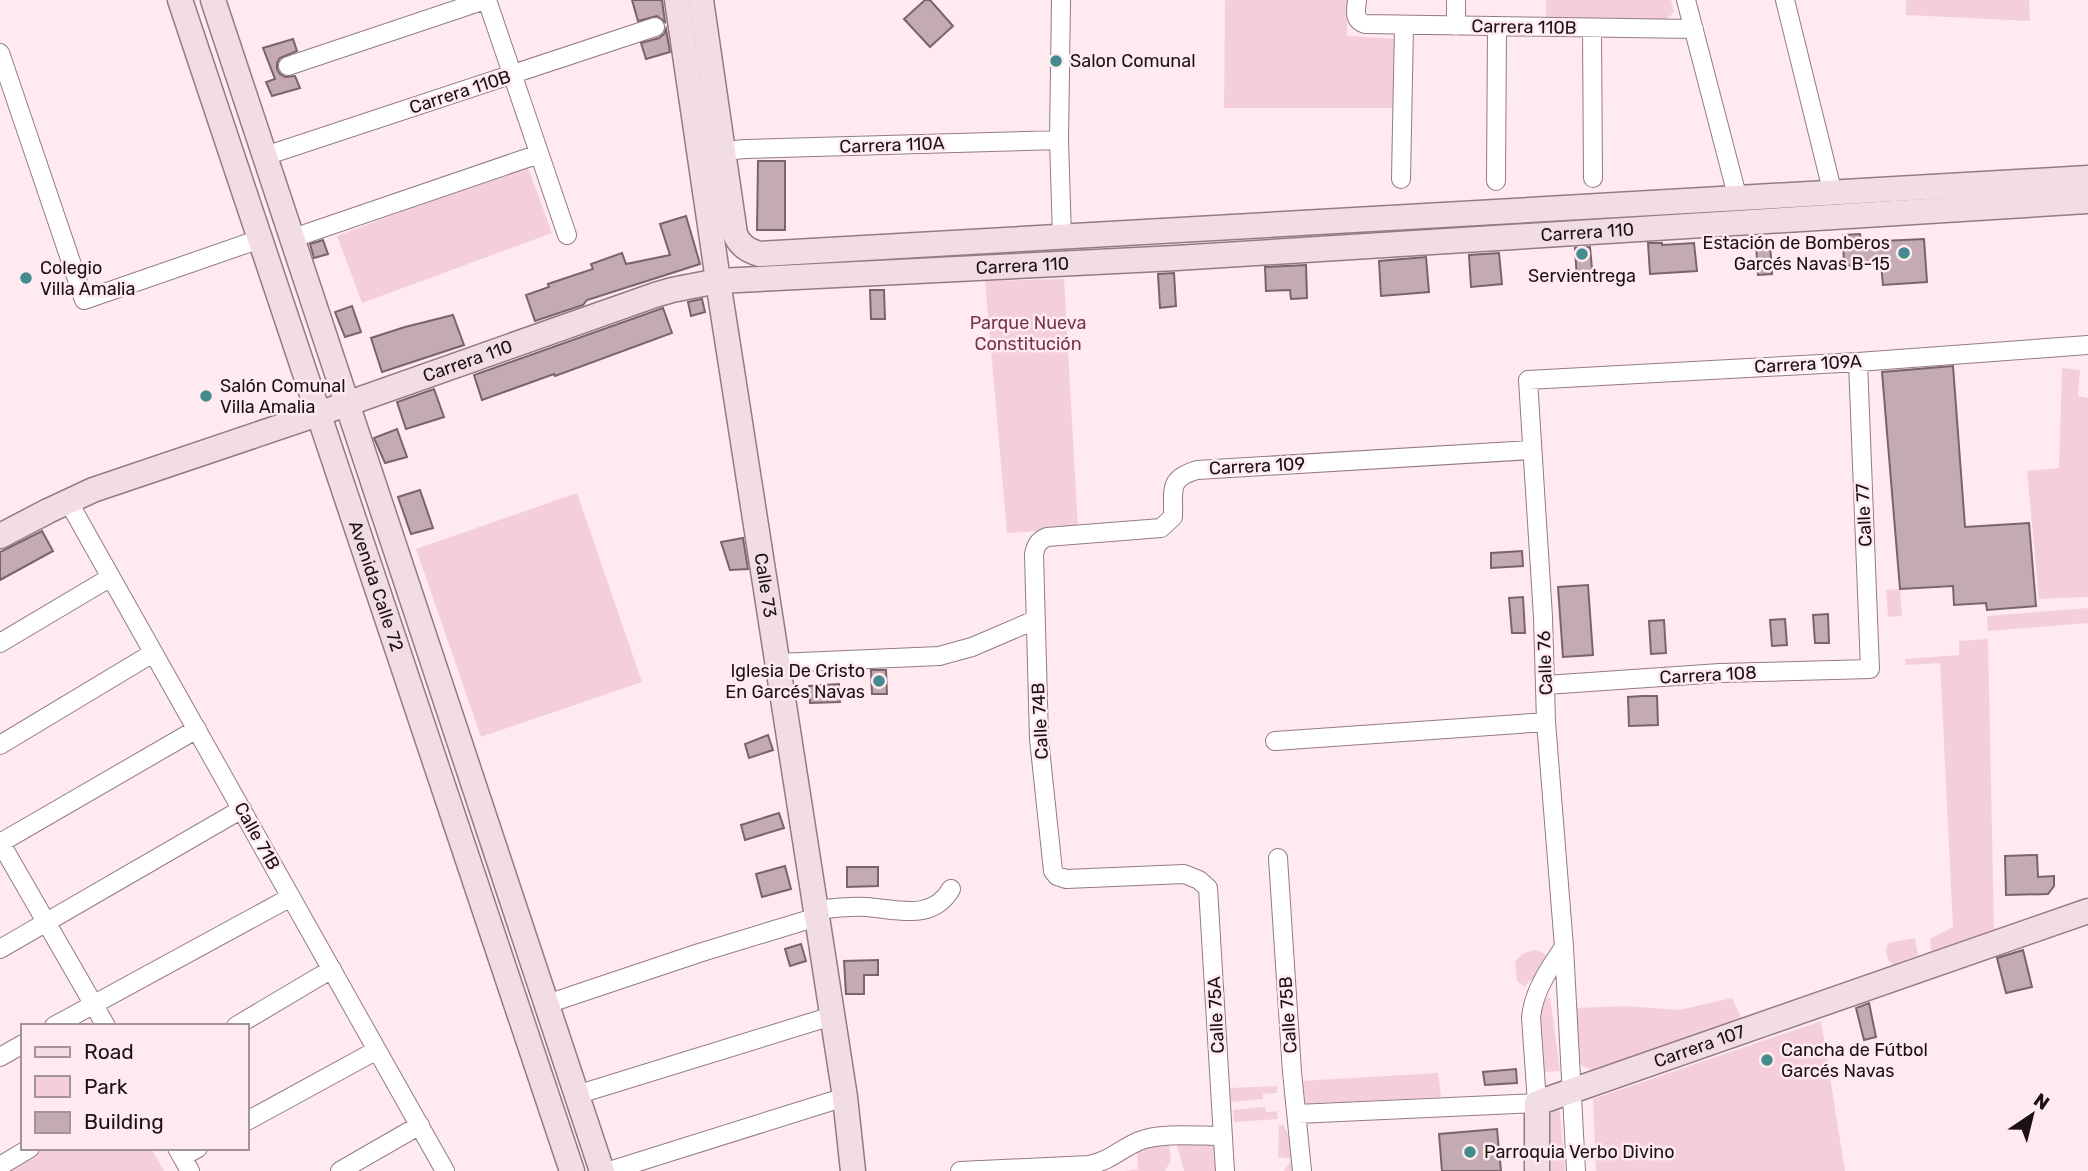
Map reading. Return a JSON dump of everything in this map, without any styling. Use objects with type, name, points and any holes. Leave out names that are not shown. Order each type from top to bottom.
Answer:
[{"type":"main road","name":"Avenida Calle 72","points":[[180,0],[572,1171]]},
{"type":"main road","name":"Calle 73","points":[[677,0],[845,1097],[853,1171]]},
{"type":"main road","points":[[701,0],[724,151]]},
{"type":"main road","name":"Avenida Calle 72","points":[[217,1],[265,156],[602,1171]]},
{"type":"main road","name":"Carrera 110","points":[[724,151],[736,234],[747,250],[760,254],[1833,194],[1879,202],[2088,201]]},
{"type":"main road","name":"Carrera 110","points":[[2,529],[115,482],[318,414],[655,295],[718,281],[1176,258],[1879,202],[2088,178]]},
{"type":"main road","name":"Carrera 107","points":[[1537,1103],[2088,911]]},
{"type":"main road","points":[[1537,1103],[1537,1171]]},
{"type":"street","points":[[288,66],[486,0],[567,235]]},
{"type":"street","points":[[1061,0],[1059,140],[1062,237]]},
{"type":"street","name":"Carrera 110B","points":[[1357,0],[1356,18],[1365,24],[1694,29]]},
{"type":"street","points":[[1456,0],[1456,26]]},
{"type":"street","points":[[1686,0],[1738,199]]},
{"type":"street","points":[[1785,0],[1833,194]]},
{"type":"street","points":[[1401,179],[1404,26]]},
{"type":"street","name":"Carrera 110B","points":[[265,156],[655,27]]},
{"type":"street","points":[[1496,181],[1497,27]]},
{"type":"street","points":[[1592,28],[1594,178]]},
{"type":"street","points":[[0,53],[84,300],[260,239]]},
{"type":"street","name":"Carrera 110A","points":[[724,151],[1059,140]]},
{"type":"street","points":[[302,235],[539,153]]},
{"type":"street","name":"Carrera 109A","points":[[1528,380],[1858,362],[2088,345]]},
{"type":"street","name":"Calle 77","points":[[1858,362],[1870,669]]},
{"type":"street","name":"Calle 76","points":[[1528,380],[1543,605],[1546,722],[1564,947],[1576,1171]]},
{"type":"street","name":"Carrera 109","points":[[1034,554],[1039,541],[1047,537],[1161,528],[1173,517],[1174,486],[1177,478],[1197,470],[1532,450]]},
{"type":"street","name":"Calle 71B","points":[[68,501],[445,1171]]},
{"type":"street","name":"Calle 74B","points":[[1034,554],[1039,739],[1053,871],[1057,876],[1066,878],[1184,874]]},
{"type":"street","points":[[0,643],[111,577]]},
{"type":"street","points":[[778,663],[939,656],[972,647],[1035,620]]},
{"type":"street","points":[[0,745],[153,653]]},
{"type":"street","name":"Carrera 108","points":[[1546,685],[1720,673],[1870,669]]},
{"type":"street","points":[[1275,741],[1546,722]]},
{"type":"street","points":[[105,1024],[0,842],[197,729]]},
{"type":"street","points":[[0,949],[242,809]]},
{"type":"street","name":"Calle 75B","points":[[1278,858],[1292,1072],[1302,1171]]},
{"type":"street","name":"Calle 75A","points":[[1184,874],[1208,887],[1210,899],[1225,1171]]},
{"type":"street","points":[[547,1004],[841,906],[916,911],[945,900],[951,889]]},
{"type":"street","points":[[57,1024],[291,897]]},
{"type":"street","points":[[1537,1103],[1531,1017],[1540,984],[1564,947]]},
{"type":"street","points":[[239,1024],[331,969]]},
{"type":"street","points":[[576,1095],[832,1016]]},
{"type":"street","points":[[0,1057],[21,1045]]},
{"type":"street","points":[[248,1120],[377,1050]]},
{"type":"street","points":[[609,1171],[845,1097]]},
{"type":"street","name":"Carrera 107","points":[[1297,1114],[1537,1103]]},
{"type":"street","points":[[341,1171],[420,1125]]},
{"type":"street","points":[[960,1171],[1089,1166],[1109,1160],[1145,1139],[1222,1136]]},
{"type":"street","points":[[0,1166],[27,1150]]},
{"type":"green space","points":[[1225,0],[1348,0],[1347,36],[1401,39],[1399,108],[1224,108]]},
{"type":"green space","points":[[1546,0],[1671,0],[1674,12],[1664,22],[1546,19]]},
{"type":"green space","points":[[1906,0],[2029,0],[2030,21],[1906,15]]},
{"type":"green space","points":[[527,165],[552,233],[362,303],[337,236]]},
{"type":"green space","name":"Parque Nueva Constitución","points":[[1064,279],[1078,529],[1007,533],[985,281]]},
{"type":"green space","points":[[2062,368],[2080,370],[2078,396],[2088,398],[2088,597],[2039,599],[2027,471],[2059,468]]},
{"type":"green space","points":[[577,493],[642,682],[481,737],[416,549]]},
{"type":"green space","points":[[1900,589],[1902,616],[1888,617],[1886,590]]},
{"type":"green space","points":[[2088,608],[2088,623],[1988,631],[1987,616]]},
{"type":"green space","points":[[1988,639],[1994,929],[1931,952],[1930,939],[1953,927],[1940,663],[1906,665],[1905,659],[1959,655],[1959,641]]},
{"type":"green space","points":[[1915,938],[1918,955],[1893,965],[1887,955],[1888,943]]},
{"type":"green space","points":[[1534,950],[1544,953],[1547,958],[1542,974],[1529,981],[1525,987],[1517,981],[1515,962],[1522,954]]},
{"type":"green space","points":[[1550,997],[1560,1071],[1543,1072],[1538,1049],[1540,1002]]},
{"type":"green space","points":[[1732,998],[1742,1019],[1592,1070],[1578,1061],[1576,1008],[1625,1006],[1679,1010]]},
{"type":"green space","name":"Cancha de Fútbol Garcés Navas","points":[[1821,1021],[1845,1171],[1596,1171],[1593,1099]]},
{"type":"green space","points":[[1438,1073],[1441,1097],[1303,1104],[1300,1081]]},
{"type":"green space","points":[[1277,1086],[1277,1093],[1263,1094],[1263,1099],[1231,1102],[1230,1088]]},
{"type":"green space","points":[[1559,1103],[1565,1171],[1550,1171],[1547,1126],[1549,1117]]},
{"type":"green space","points":[[1265,1107],[1266,1112],[1277,1111],[1278,1119],[1234,1122],[1233,1110]]},
{"type":"green space","points":[[1283,1124],[1295,1148],[1298,1171],[1284,1171],[1292,1159],[1278,1157],[1279,1126]]},
{"type":"green space","points":[[1176,1142],[1216,1143],[1218,1171],[1184,1171]]},
{"type":"green space","points":[[1169,1144],[1171,1160],[1165,1171],[1126,1171],[1138,1169],[1137,1145]]},
{"type":"green space","points":[[43,1150],[152,1150],[164,1171],[6,1171]]},
{"type":"building","points":[[632,0],[662,0],[665,22],[657,16],[638,21]]},
{"type":"building","points":[[925,0],[930,0],[953,26],[930,47],[904,19]]},
{"type":"building","points":[[666,29],[670,52],[646,59],[641,43],[659,38]]},
{"type":"building","points":[[293,39],[297,51],[280,58],[277,69],[285,77],[295,76],[300,88],[272,96],[266,82],[275,79],[263,48]]},
{"type":"building","points":[[758,161],[785,161],[785,230],[757,230]]},
{"type":"building","points":[[686,216],[700,264],[587,300],[583,305],[535,321],[526,295],[549,287],[548,284],[593,269],[591,264],[622,253],[626,264],[670,255],[660,224]]},
{"type":"building","points":[[1860,234],[1861,242],[1924,239],[1927,282],[1883,285],[1881,264],[1844,266],[1843,235]]},
{"type":"building","points":[[323,240],[328,254],[314,258],[310,244]]},
{"type":"building","points":[[1770,242],[1772,274],[1758,275],[1756,243]]},
{"type":"building","points":[[1648,243],[1694,243],[1697,271],[1650,274]]},
{"type":"building","points":[[1590,247],[1593,280],[1577,280],[1575,248]]},
{"type":"building","points":[[1499,253],[1502,284],[1471,287],[1469,255]]},
{"type":"building","points":[[1426,257],[1429,292],[1381,296],[1379,261]]},
{"type":"building","points":[[1306,265],[1307,298],[1291,299],[1290,290],[1266,291],[1265,267]]},
{"type":"building","points":[[1174,273],[1176,306],[1160,308],[1158,274]]},
{"type":"building","points":[[870,290],[884,290],[885,319],[871,319]]},
{"type":"building","points":[[702,299],[705,312],[691,316],[688,302]]},
{"type":"building","points":[[352,306],[361,332],[345,337],[335,312]]},
{"type":"building","points":[[663,308],[672,333],[482,400],[474,375]]},
{"type":"building","points":[[453,315],[464,345],[382,372],[371,338]]},
{"type":"building","points":[[1953,366],[1965,527],[2029,523],[2036,606],[1987,610],[1986,603],[1954,605],[1953,586],[1900,589],[1882,372]]},
{"type":"building","points":[[434,389],[444,417],[406,429],[397,402]]},
{"type":"building","points":[[397,429],[407,457],[385,463],[374,438]]},
{"type":"building","points":[[420,490],[433,528],[411,534],[398,497]]},
{"type":"building","points":[[42,531],[53,551],[0,580],[0,552]]},
{"type":"building","points":[[743,538],[748,569],[730,570],[721,542]]},
{"type":"building","points":[[1522,551],[1523,566],[1491,568],[1491,553]]},
{"type":"building","points":[[1588,585],[1593,655],[1563,657],[1558,587]]},
{"type":"building","points":[[1523,597],[1525,633],[1512,633],[1509,598]]},
{"type":"building","points":[[1828,614],[1829,643],[1815,643],[1813,615]]},
{"type":"building","points":[[1785,619],[1787,645],[1772,646],[1770,620]]},
{"type":"building","points":[[1664,620],[1666,653],[1651,654],[1649,621]]},
{"type":"building","name":"Iglesia De Cristo En Garcés Navas","points":[[871,670],[886,670],[887,694],[872,694]]},
{"type":"building","points":[[839,684],[840,702],[810,703],[809,686]]},
{"type":"building","points":[[1657,696],[1658,725],[1629,726],[1628,697]]},
{"type":"building","points":[[768,735],[773,750],[749,758],[745,744]]},
{"type":"building","points":[[779,813],[784,828],[745,840],[741,825]]},
{"type":"building","points":[[2037,855],[2038,877],[2054,876],[2054,886],[2048,894],[2006,895],[2005,856]]},
{"type":"building","points":[[785,866],[791,889],[762,897],[756,874]]},
{"type":"building","points":[[847,867],[878,867],[878,886],[847,887]]},
{"type":"building","points":[[801,944],[806,961],[790,966],[785,949]]},
{"type":"building","points":[[2023,950],[2032,987],[2006,993],[1997,958]]},
{"type":"building","points":[[878,960],[878,975],[864,975],[864,994],[846,994],[844,961]]},
{"type":"building","points":[[1869,1003],[1876,1037],[1864,1040],[1856,1008]]},
{"type":"building","points":[[1516,1069],[1517,1083],[1485,1085],[1483,1072]]},
{"type":"building","name":"Parroquia Verbo Divino","points":[[1497,1129],[1501,1171],[1442,1171],[1439,1134]]},
{"type":"place","name":"Salon Comunal","points":[[1056,61]]},
{"type":"place","name":"Estación de Bomberos Garcés Navas B-15","points":[[1904,253]]},
{"type":"place","name":"Servientrega","points":[[1582,254]]},
{"type":"place","name":"Colegio Villa Amalia","points":[[26,278]]},
{"type":"place","name":"Salón Comunal Villa Amalia","points":[[206,396]]},
{"type":"place","name":"Iglesia De Cristo En Garcés Navas","points":[[879,681]]},
{"type":"place","name":"Cancha de Fútbol Garcés Navas","points":[[1767,1060]]},
{"type":"place","name":"Parroquia Verbo Divino","points":[[1470,1152]]}]
